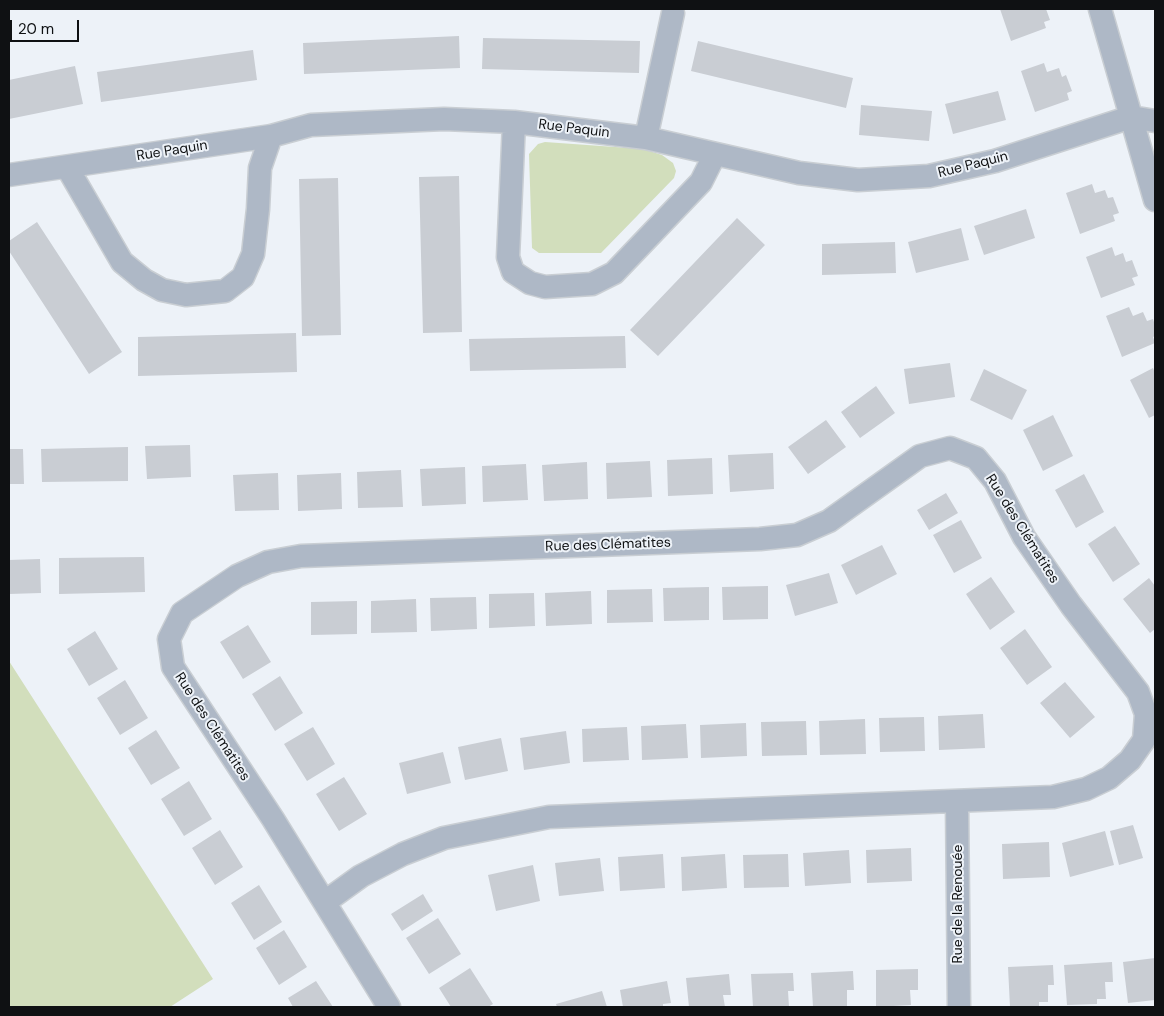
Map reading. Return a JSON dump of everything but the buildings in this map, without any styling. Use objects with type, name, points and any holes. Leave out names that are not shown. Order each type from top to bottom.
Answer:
[{"type":"street","points":[[1100,9],[1155,200]]},
{"type":"street","points":[[646,138],[673,13]]},
{"type":"street","points":[[1131,117],[1155,121]]},
{"type":"street","name":"Rue Paquin","points":[[9,175],[272,136],[311,125],[444,119],[514,122],[646,138],[799,174],[858,180],[928,176],[995,161],[1131,117]]},
{"type":"street","points":[[514,122],[508,257],[513,272],[530,283],[545,287],[592,284],[614,273],[701,182],[715,154]]},
{"type":"street","points":[[67,167],[122,262],[144,280],[162,290],[186,295],[225,291],[243,277],[252,254],[258,209],[260,168],[272,136]]},
{"type":"street","name":"Rue des Clématites","points":[[325,902],[361,876],[427,844],[444,838],[549,818],[1052,797],[1086,789],[1109,778],[1130,760],[1150,738],[1146,714],[1138,692],[1071,605],[1024,538],[995,481],[976,458],[950,448],[920,456],[829,521],[797,534],[760,539],[301,556],[268,562],[237,576],[182,613],[169,639],[173,666],[325,902],[389,1007]]},
{"type":"street","name":"Rue de la Renouée","points":[[957,801],[959,1007]]},
{"type":"green space","points":[[545,142],[643,149],[662,155],[673,163],[676,171],[674,178],[601,253],[539,253],[532,248],[529,154],[538,144]]},
{"type":"green space","points":[[9,661],[213,979],[170,1007],[9,1007]]}]
